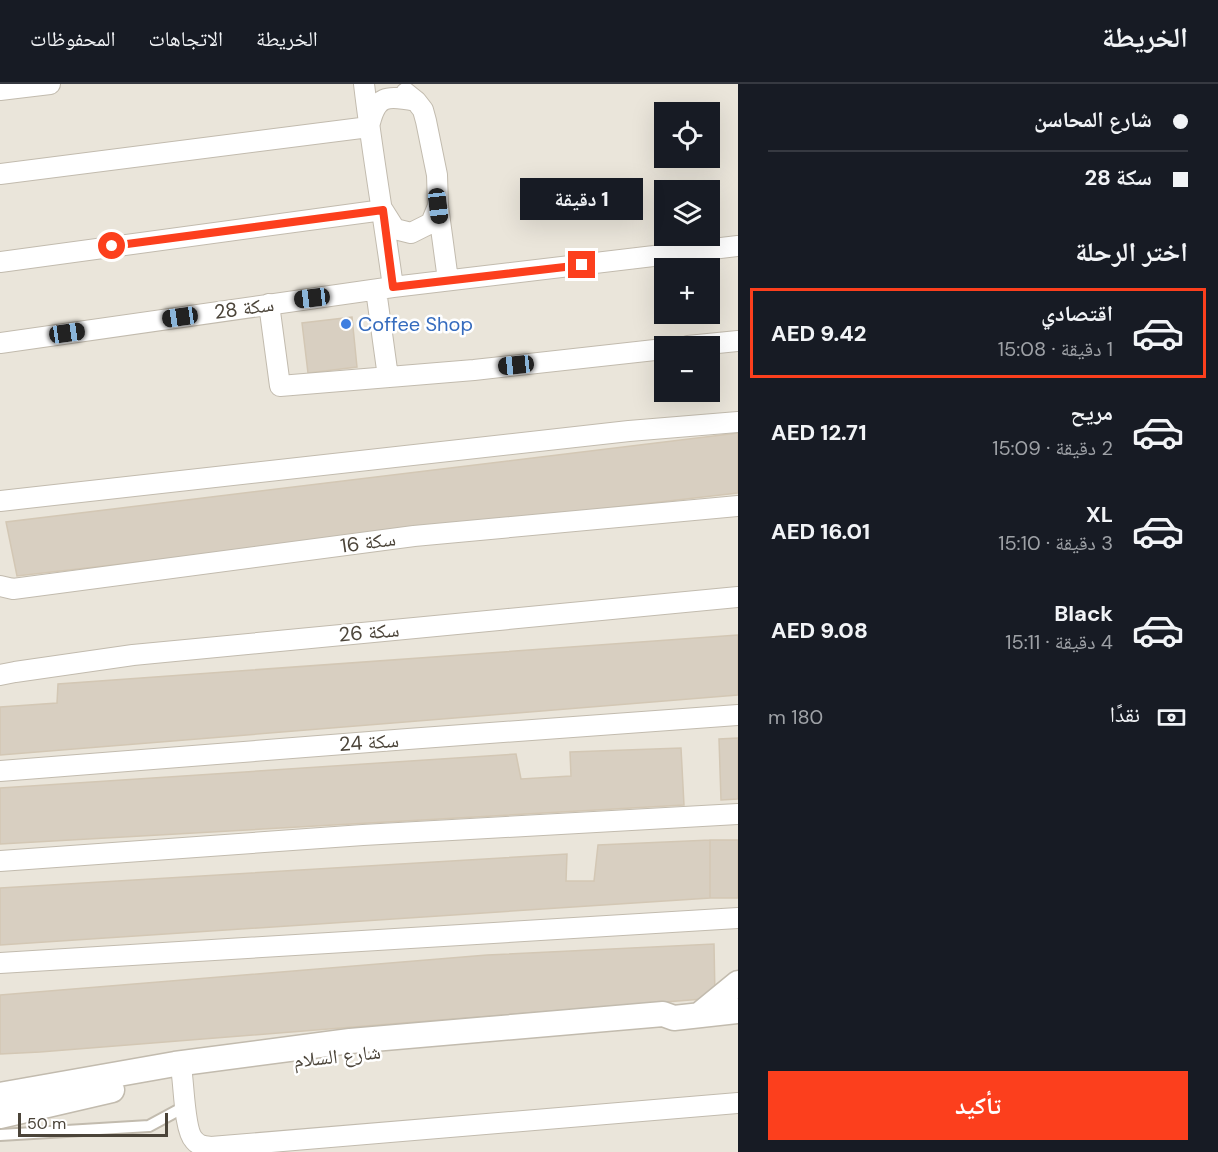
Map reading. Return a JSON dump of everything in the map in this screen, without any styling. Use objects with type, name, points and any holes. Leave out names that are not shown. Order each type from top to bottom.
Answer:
[{"type":"street","points":[[0,90],[50,84]]},
{"type":"street","points":[[364,84],[383,210],[388,377]]},
{"type":"street","points":[[394,84],[416,101],[423,110],[437,175],[438,206],[448,280]]},
{"type":"street","points":[[369,127],[373,110],[380,102],[390,98],[416,101]]},
{"type":"street","points":[[0,174],[369,127]]},
{"type":"street","points":[[383,210],[395,229],[411,233],[431,224],[438,206]]},
{"type":"street","points":[[0,262],[383,210]]},
{"type":"street","name":"سكة 28","points":[[0,343],[448,280],[738,246]]},
{"type":"street","points":[[269,304],[280,386],[474,370],[654,350]]},
{"type":"street","points":[[720,343],[738,341]]},
{"type":"street","points":[[0,501],[629,431],[738,422]]},
{"type":"street","name":"سكة 16","points":[[0,586],[13,589],[414,536],[738,506]]},
{"type":"street","name":"سكة 26","points":[[0,675],[133,655],[738,597]]},
{"type":"street","name":"سكة 24","points":[[0,771],[738,715]]},
{"type":"street","points":[[0,861],[375,834],[738,814]]},
{"type":"street","points":[[0,963],[738,918]]},
{"type":"street","points":[[699,1015],[738,983]]},
{"type":"street","name":"شارع السلام","points":[[0,1095],[175,1064],[350,1041],[663,1014],[674,1018],[738,1011]]},
{"type":"street","points":[[699,1015],[738,1029]]},
{"type":"street","name":"شارع السلام","points":[[0,1116],[182,1075],[334,1055],[664,1027],[674,1018]]},
{"type":"street","points":[[182,1075],[188,1128],[192,1139],[200,1146],[211,1147],[738,1103]]},
{"type":"lane","points":[[0,1135],[148,1126],[186,1106]]},
{"type":"shaded area","points":[[0,84],[738,84],[738,1152],[0,1152]]},
{"type":"building","points":[[352,317],[357,367],[308,373],[302,323]]},
{"type":"building","points":[[738,433],[738,493],[17,576],[6,522]]},
{"type":"building","points":[[738,635],[738,695],[0,755],[0,707],[57,703],[58,684]]},
{"type":"building","points":[[738,738],[738,799],[721,800],[719,739]]},
{"type":"building","points":[[681,748],[684,805],[0,844],[0,788],[516,754],[521,779],[571,776],[570,752]]},
{"type":"building","points":[[710,840],[738,840],[738,898],[710,898]]},
{"type":"building","points":[[710,840],[710,898],[0,945],[0,888],[567,854],[566,881],[594,881],[598,845]]},
{"type":"building","points":[[714,944],[715,998],[0,1054],[0,995],[487,955]]},
{"type":"place","name":"Coffee Shop","points":[[346,324]]},
{"type":"route","points":[[112,246],[383,210],[393,287],[582,265]]}]
